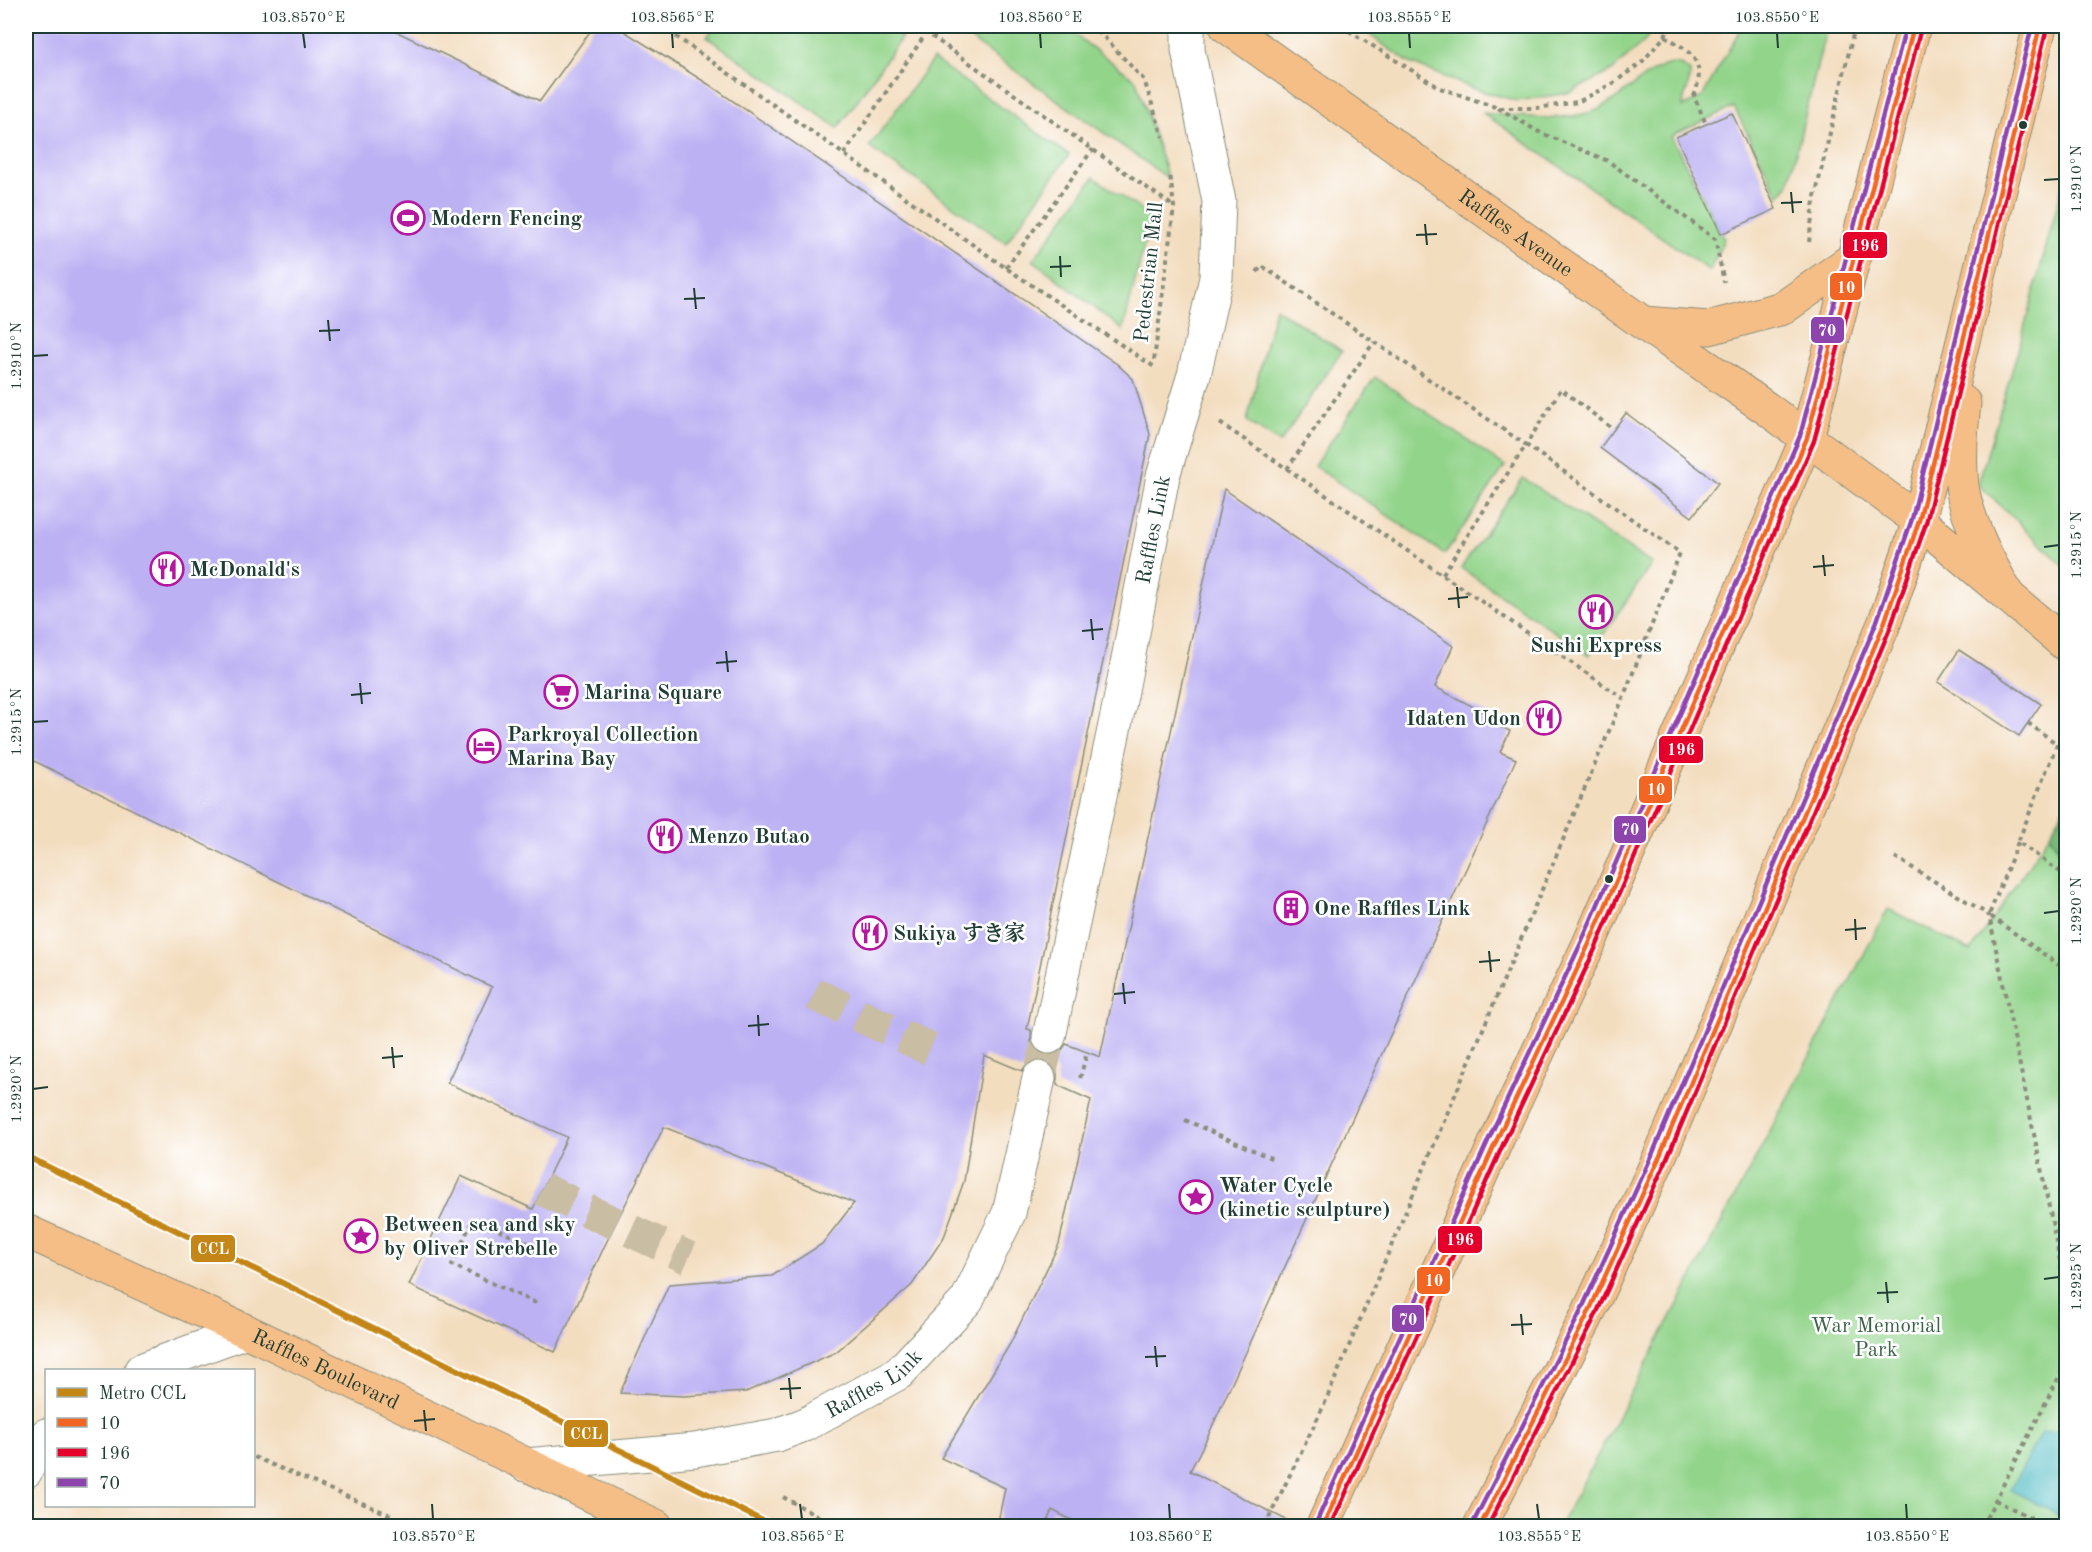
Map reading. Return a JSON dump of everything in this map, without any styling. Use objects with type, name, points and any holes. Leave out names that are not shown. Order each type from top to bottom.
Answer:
[{"type":"main road","name":"Raffles Avenue","points":[[1226,26],[1807,438],[1918,521],[2067,645]]},
{"type":"main road","points":[[1323,1527],[1494,1145],[1589,944],[1807,438],[1914,26]]},
{"type":"main road","points":[[1480,1527],[1586,1318],[1659,1158],[1884,624],[1918,521],[2040,26]]},
{"type":"main road","points":[[1642,323],[1708,328],[1784,308],[1854,258]]},
{"type":"main road","points":[[1975,294],[1960,441],[1964,496],[1981,548],[2008,596]]},
{"type":"main road","name":"Raffles Boulevard","points":[[26,1232],[246,1331],[656,1527]]},
{"type":"street","name":"Raffles Link","points":[[1049,1037],[1119,706],[1163,476],[1194,375],[1216,278],[1219,201],[1188,50],[1188,26]]},
{"type":"street","name":"Raffles Link","points":[[526,1465],[695,1450],[777,1435],[804,1425],[899,1373],[968,1300],[1008,1213],[1040,1078]]},
{"type":"street","points":[[146,1369],[246,1331]]},
{"type":"street","points":[[26,1471],[45,1436]]},
{"type":"path","points":[[661,26],[1153,368],[1194,375]]},
{"type":"path","points":[[675,35],[682,26]]},
{"type":"path","points":[[917,26],[1174,207]]},
{"type":"path","points":[[1090,26],[1103,36],[1144,80],[1164,140]]},
{"type":"path","points":[[1341,26],[1440,88],[1498,108],[1539,132],[1608,161],[1715,239],[1725,284]]},
{"type":"path","points":[[1498,108],[1537,108],[1578,102],[1615,82],[1642,62],[1665,36],[1669,26]]},
{"type":"path","points":[[1809,244],[1814,201],[1855,26]]},
{"type":"path","points":[[844,154],[927,32]]},
{"type":"path","points":[[1665,36],[1686,48],[1699,66],[1700,81],[1694,96],[1706,124]]},
{"type":"path","points":[[1006,268],[1093,149]]},
{"type":"path","name":"Pedestrian Mall","points":[[1153,368],[1174,207],[1170,172]]},
{"type":"path","points":[[1252,278],[1262,266],[1526,445],[1680,553],[1623,698],[1324,1406],[1265,1527]]},
{"type":"path","points":[[1287,469],[1374,342]]},
{"type":"path","points":[[1442,575],[1561,389],[1614,430]]},
{"type":"path","points":[[1215,419],[1623,698]]},
{"type":"path","points":[[2028,723],[2057,744],[1989,915],[2067,1290]]},
{"type":"path","points":[[2018,842],[2067,876]]},
{"type":"path","points":[[1895,857],[1989,915],[2067,970]]},
{"type":"path","points":[[1185,1120],[1273,1159]]},
{"type":"path","points":[[536,1303],[452,1265],[472,1218],[555,1255]]},
{"type":"path","points":[[1982,1527],[2067,1363]]},
{"type":"path","points":[[255,1457],[416,1527]]},
{"type":"path","points":[[783,1497],[837,1527]]},
{"type":"path","points":[[1995,1500],[2048,1527]]},
{"type":"green space","points":[[715,26],[885,26],[902,37],[838,128],[707,37]]},
{"type":"green space","points":[[952,26],[1063,26],[1136,80],[1168,178]]},
{"type":"green space","points":[[1357,26],[1652,26],[1646,40],[1612,71],[1569,93],[1517,101],[1474,89],[1408,62]]},
{"type":"green space","points":[[1742,26],[1827,26],[1788,186],[1779,196],[1734,107],[1671,136],[1724,239],[1710,271],[1483,113],[1539,118],[1582,115],[1603,107],[1655,70],[1674,64],[1681,65],[1690,72],[1683,107],[1702,97]]},
{"type":"green space","points":[[933,59],[1069,155],[1006,243],[869,147]]},
{"type":"green space","points":[[2066,173],[2066,568],[1978,484],[2018,351]]},
{"type":"green space","points":[[1094,177],[1151,217],[1123,330],[1033,260]]},
{"type":"green space","points":[[1275,308],[1342,351],[1280,443],[1247,421]]},
{"type":"green space","points":[[1375,377],[1505,466],[1445,554],[1314,466]]},
{"type":"green space","points":[[1523,478],[1652,564],[1589,655],[1461,568]]},
{"type":"green space","points":[[2066,806],[2066,860],[2049,835]]},
{"type":"green space","name":"War Memorial Park","points":[[2049,835],[2066,860],[2066,1526],[1560,1526],[1888,909],[1971,951]]},
{"type":"water","points":[[2066,1430],[2066,1519],[2011,1490],[2041,1432]]},
{"type":"building","name":"Marina Square","points":[[26,26],[385,26],[540,101],[594,26],[616,26],[708,84],[1117,364],[1133,379],[1150,434],[1027,1029],[1031,1030],[1031,1043],[1036,1050],[1045,1055],[1055,1055],[1066,1044],[1100,1057],[1224,489],[1453,646],[1435,687],[1501,721],[1499,726],[1510,731],[1500,752],[1516,759],[1190,1471],[1300,1527],[1086,1527],[1052,1510],[1045,1527],[997,1527],[1005,1488],[941,1458],[1010,1344],[1059,1244],[1091,1100],[1057,1085],[1057,1072],[1051,1064],[1044,1060],[1033,1060],[1022,1071],[984,1055],[964,1181],[944,1237],[912,1285],[836,1352],[746,1392],[684,1396],[620,1393],[669,1284],[772,1276],[822,1244],[854,1203],[664,1127],[555,1352],[409,1285],[461,1176],[533,1209],[567,1137],[447,1083],[492,987],[26,757]]},
{"type":"building","points":[[1732,113],[1776,209],[1721,234],[1676,137]]},
{"type":"building","points":[[1626,413],[1718,483],[1692,517],[1600,448]]},
{"type":"building","points":[[1959,650],[2041,704],[2019,736],[1938,682]]},
{"type":"tunnel","points":[[814,994],[930,1049]]},
{"type":"tunnel","points":[[1039,1078],[1049,1037]]},
{"type":"tunnel","points":[[542,1189],[689,1258]]},
{"type":"metro line","name":"CCL","points":[[26,1156],[773,1526]]},
{"type":"transit line","name":"70","points":[[1316,1523],[1492,1132],[1582,941],[1800,436],[1906,26]]},
{"type":"transit line","name":"10","points":[[1323,1526],[1499,1135],[1589,944],[1807,438],[1914,26]]},
{"type":"transit line","name":"70","points":[[1473,1523],[1579,1315],[1652,1155],[1877,621],[1912,519],[2032,26]]},
{"type":"transit line","name":"10","points":[[1480,1526],[1586,1318],[1659,1158],[1884,624],[1919,521],[2040,26]]},
{"type":"transit line","name":"196","points":[[1331,1526],[1506,1138],[1596,947],[1814,441],[1921,28]]},
{"type":"transit line","name":"196","points":[[1488,1526],[1593,1321],[1666,1161],[1891,626],[1926,523],[2047,28]]},
{"type":"place","name":"Modern Fencing","points":[[408,218]]},
{"type":"place","name":"McDonald's","points":[[167,569]]},
{"type":"place","name":"Sushi Express","points":[[1596,612]]},
{"type":"place","name":"Marina Square","points":[[561,692]]},
{"type":"place","name":"Idaten Udon","points":[[1544,718]]},
{"type":"place","name":"Parkroyal Collection Marina Bay","points":[[484,746]]},
{"type":"place","name":"Menzo Butao","points":[[665,836]]},
{"type":"place","name":"One Raffles Link","points":[[1291,908]]},
{"type":"place","name":"Sukiya すき家","points":[[870,933]]},
{"type":"place","name":"Water Cycle (kinetic sculpture)","points":[[1196,1197]]},
{"type":"place","name":"Between sea and sky by Oliver Strebelle","points":[[361,1236]]}]
